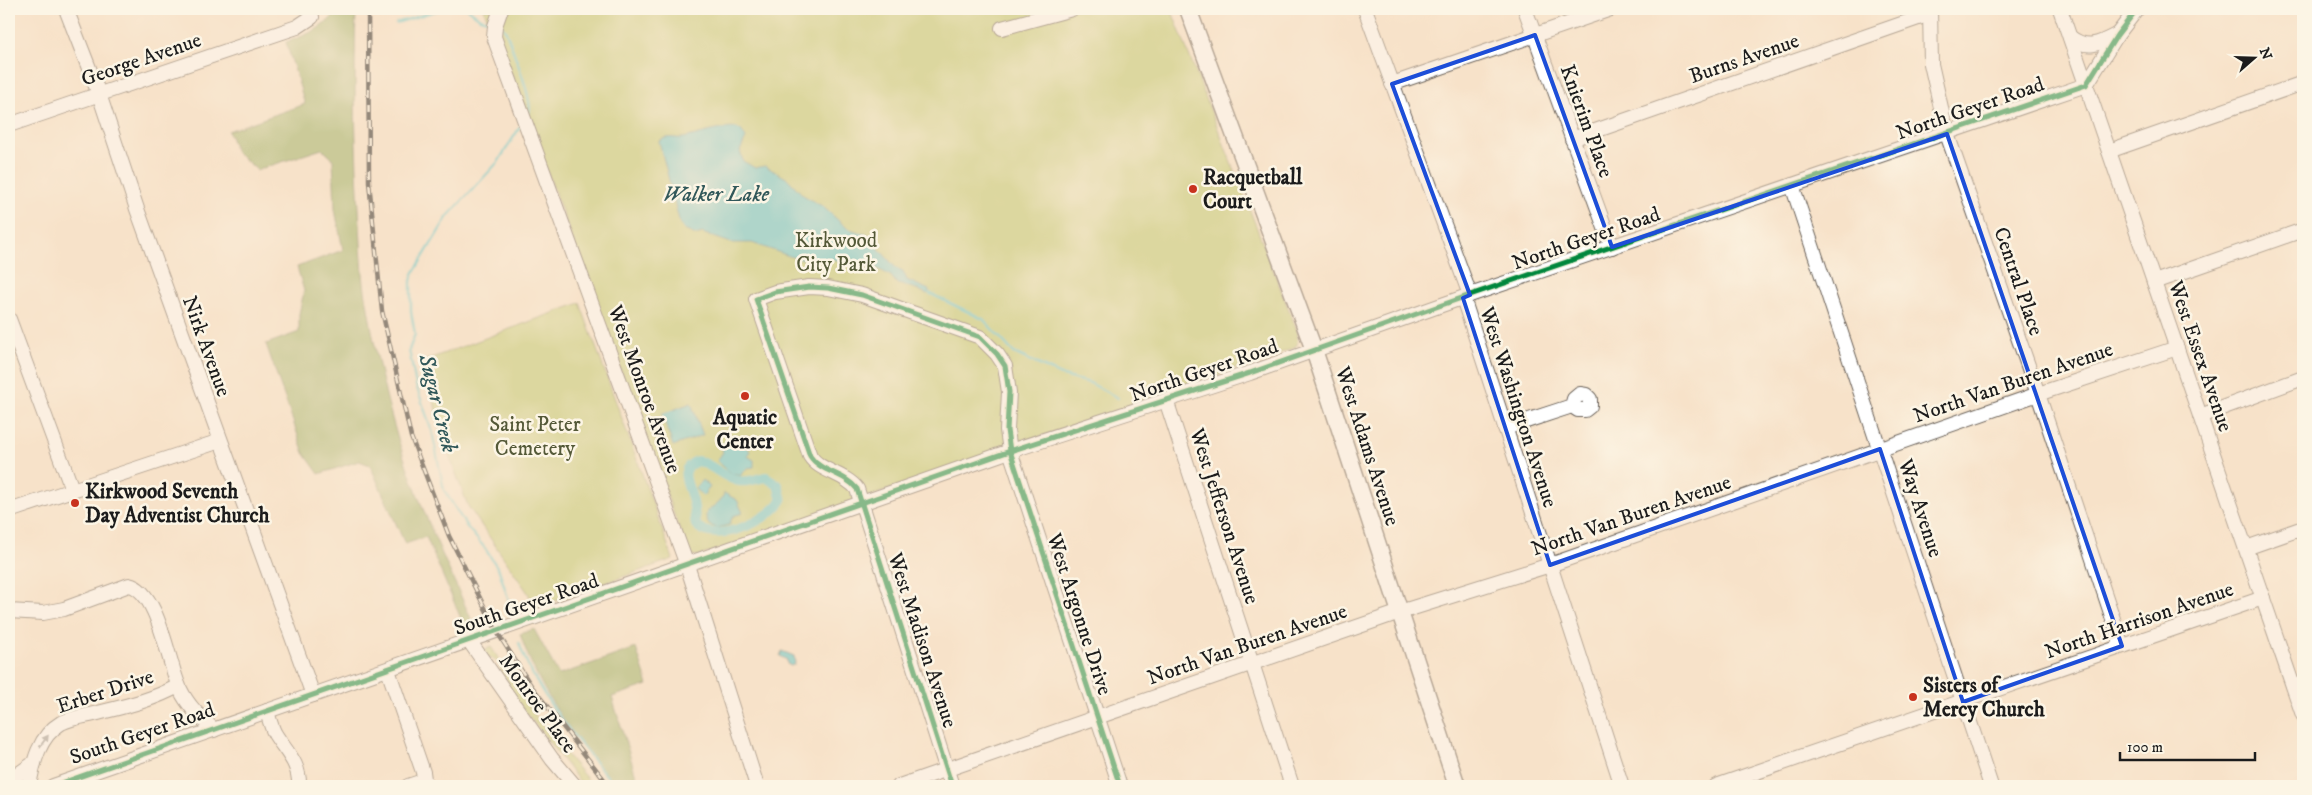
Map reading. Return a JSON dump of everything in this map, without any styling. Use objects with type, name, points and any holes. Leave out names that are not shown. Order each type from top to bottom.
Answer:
[{"type":"main road","name":"West Adams Avenue","points":[[1188,9],[1314,350],[1457,786]]},
{"type":"street","name":"Nirk Avenue","points":[[66,9],[99,94],[137,209],[312,695]]},
{"type":"street","name":"West Monroe Avenue","points":[[501,9],[495,26],[494,36],[686,565],[757,786]]},
{"type":"street","points":[[1002,28],[1072,9]]},
{"type":"street","name":"West Washington Avenue","points":[[1365,9],[1466,296],[1505,428],[1622,786]]},
{"type":"street","name":"Knierim Place","points":[[1525,9],[1612,247]]},
{"type":"street","points":[[1392,84],[1611,9]]},
{"type":"street","name":"West Essex Avenue","points":[[2060,9],[2263,598],[2298,680],[2303,716]]},
{"type":"street","points":[[2086,85],[2117,35],[2137,9]]},
{"type":"street","name":"Central Place","points":[[1930,11],[1931,64],[1946,134],[2038,394],[2122,646]]},
{"type":"street","name":"Burns Avenue","points":[[1572,139],[1930,11]]},
{"type":"street","name":"George Avenue","points":[[9,125],[297,27],[312,17]]},
{"type":"street","points":[[2070,37],[2079,44],[2091,46],[2117,35]]},
{"type":"street","points":[[2109,151],[2303,83]]},
{"type":"street","name":"North Geyer Road","points":[[1010,451],[1314,350],[1466,296],[2086,85]]},
{"type":"street","name":"Way Avenue","points":[[1792,185],[1991,786]]},
{"type":"street","points":[[2154,282],[2303,230]]},
{"type":"street","name":"West Argonne Drive","points":[[772,346],[756,299],[775,292],[809,287],[828,288],[862,295],[980,337],[997,354],[1004,366],[1009,392],[1007,430],[1010,451],[1120,786]]},
{"type":"street","points":[[9,319],[72,489]]},
{"type":"street","name":"West Madison Avenue","points":[[772,346],[810,456],[816,462],[852,482],[862,504],[952,786]]},
{"type":"street","name":"North Van Buren Avenue","points":[[899,786],[1400,612],[1550,565],[2038,394],[2177,348]]},
{"type":"street","points":[[2200,416],[2303,378]]},
{"type":"street","name":"West Jefferson Avenue","points":[[1166,400],[1292,786]]},
{"type":"street","points":[[1505,428],[1572,406]]},
{"type":"street","points":[[9,511],[220,441]]},
{"type":"street","name":"South Geyer Road","points":[[53,786],[470,642],[1010,451]]},
{"type":"street","points":[[2246,548],[2303,528]]},
{"type":"street","points":[[9,611],[43,613],[64,609],[129,585],[136,586],[142,591],[152,610],[165,641],[178,686],[194,711],[214,730]]},
{"type":"street","name":"North Harrison Avenue","points":[[1716,786],[2263,598]]},
{"type":"street","name":"Monroe Place","points":[[470,642],[552,759],[575,786]]},
{"type":"street","points":[[388,670],[423,772],[424,779],[408,786]]},
{"type":"street","name":"Erber Drive","points":[[12,782],[29,785],[40,745],[61,723],[138,703],[161,695],[178,686]]},
{"type":"street","points":[[267,711],[275,735],[294,760],[299,786]]},
{"type":"street","name":"Erber Drive","points":[[12,782],[34,763]]},
{"type":"highlighted area","points":[[1535,35],[1612,247],[1947,134],[2122,646],[1963,702],[1880,449],[1550,565],[1463,298],[1470,295],[1392,84]]},
{"type":"green space","points":[[340,9],[356,9],[355,116],[357,170],[364,284],[376,351],[392,418],[409,473],[430,526],[477,632],[468,635],[426,537],[405,544],[370,465],[359,461],[319,474],[304,453],[266,344],[299,332],[299,314],[304,291],[297,267],[343,250],[335,210],[333,159],[322,149],[257,170],[236,152],[228,131],[305,104],[286,42],[316,30]]},
{"type":"green space","name":"Kirkwood City Park","points":[[483,9],[1171,9],[1298,333],[1297,345],[1292,349],[699,556],[689,555],[499,41]]},
{"type":"green space","name":"Saint Peter Cemetery","points":[[580,303],[673,559],[535,608],[528,593],[468,506],[440,431],[426,360]]},
{"type":"green space","points":[[534,629],[559,675],[636,648],[648,685],[612,697],[639,786],[617,786],[560,715],[537,676],[520,634]]},
{"type":"green space","points":[[491,647],[541,724],[593,786],[583,786],[517,701],[496,660],[487,656],[485,650]]},
{"type":"water","name":"Walker Lake","points":[[736,128],[741,130],[746,138],[740,151],[743,161],[755,168],[765,166],[788,179],[803,195],[822,206],[847,228],[871,236],[880,250],[896,268],[903,271],[907,280],[929,290],[929,293],[927,294],[914,288],[897,284],[891,276],[873,266],[850,259],[846,262],[832,259],[798,259],[752,243],[731,243],[702,233],[696,235],[684,230],[680,224],[659,141],[665,138],[683,138],[716,130]]},
{"type":"water","points":[[691,403],[703,435],[673,446],[662,414]]},
{"type":"water","points":[[731,441],[744,444],[750,451],[747,456],[754,460],[754,467],[747,468],[740,476],[732,474],[717,461],[723,452],[721,444]]},
{"type":"water","points":[[702,480],[710,487],[703,496],[695,489]]},
{"type":"water","points":[[724,493],[737,500],[743,513],[733,516],[729,525],[717,528],[709,525],[706,515],[719,502]]},
{"type":"water","points":[[782,651],[794,656],[795,664],[791,666],[787,664],[787,660],[780,656]]},
{"type":"waterway","points":[[396,23],[442,9]]},
{"type":"waterway","name":"Sugar Creek","points":[[468,9],[480,18],[492,21]]},
{"type":"waterway","name":"Sugar Creek","points":[[501,25],[506,31],[525,86],[530,106],[529,113]]},
{"type":"waterway","name":"Sugar Creek","points":[[513,614],[499,570],[484,547],[467,527],[444,490],[432,431],[416,385],[409,350],[415,334],[411,312],[411,281],[413,274],[448,216],[498,162],[520,127]]},
{"type":"waterway","points":[[929,293],[983,319],[1014,353],[1063,376],[1090,383],[1118,398]]},
{"type":"waterway","points":[[697,461],[739,481],[766,477],[778,485],[782,500],[776,508],[742,528],[716,533],[705,531],[696,525],[693,501],[686,477],[687,468],[697,461]]},
{"type":"waterway","name":"Sugar Creek","points":[[519,643],[536,681],[548,700],[574,736],[615,786]]},
{"type":"railway","points":[[368,9],[369,182],[382,311],[411,437],[449,536],[497,632],[532,687],[609,786]]},
{"type":"cycle path","points":[[53,786],[1010,451],[1250,373],[1470,295],[2086,85],[2117,35],[2137,9]]},
{"type":"cycle path","points":[[952,786],[857,489],[846,479],[820,466],[810,456],[756,299],[775,292],[809,287],[828,288],[862,295],[980,337],[997,354],[1005,366],[1009,392],[1007,430],[1010,451],[1120,786]]},
{"type":"place","name":"Racquetball Court","points":[[1193,189]]},
{"type":"place","name":"Aquatic Center","points":[[745,396]]},
{"type":"place","name":"Kirkwood Seventh Day Adventist Church","points":[[75,503]]},
{"type":"place","name":"Sisters of Mercy Church","points":[[1913,697]]}]
